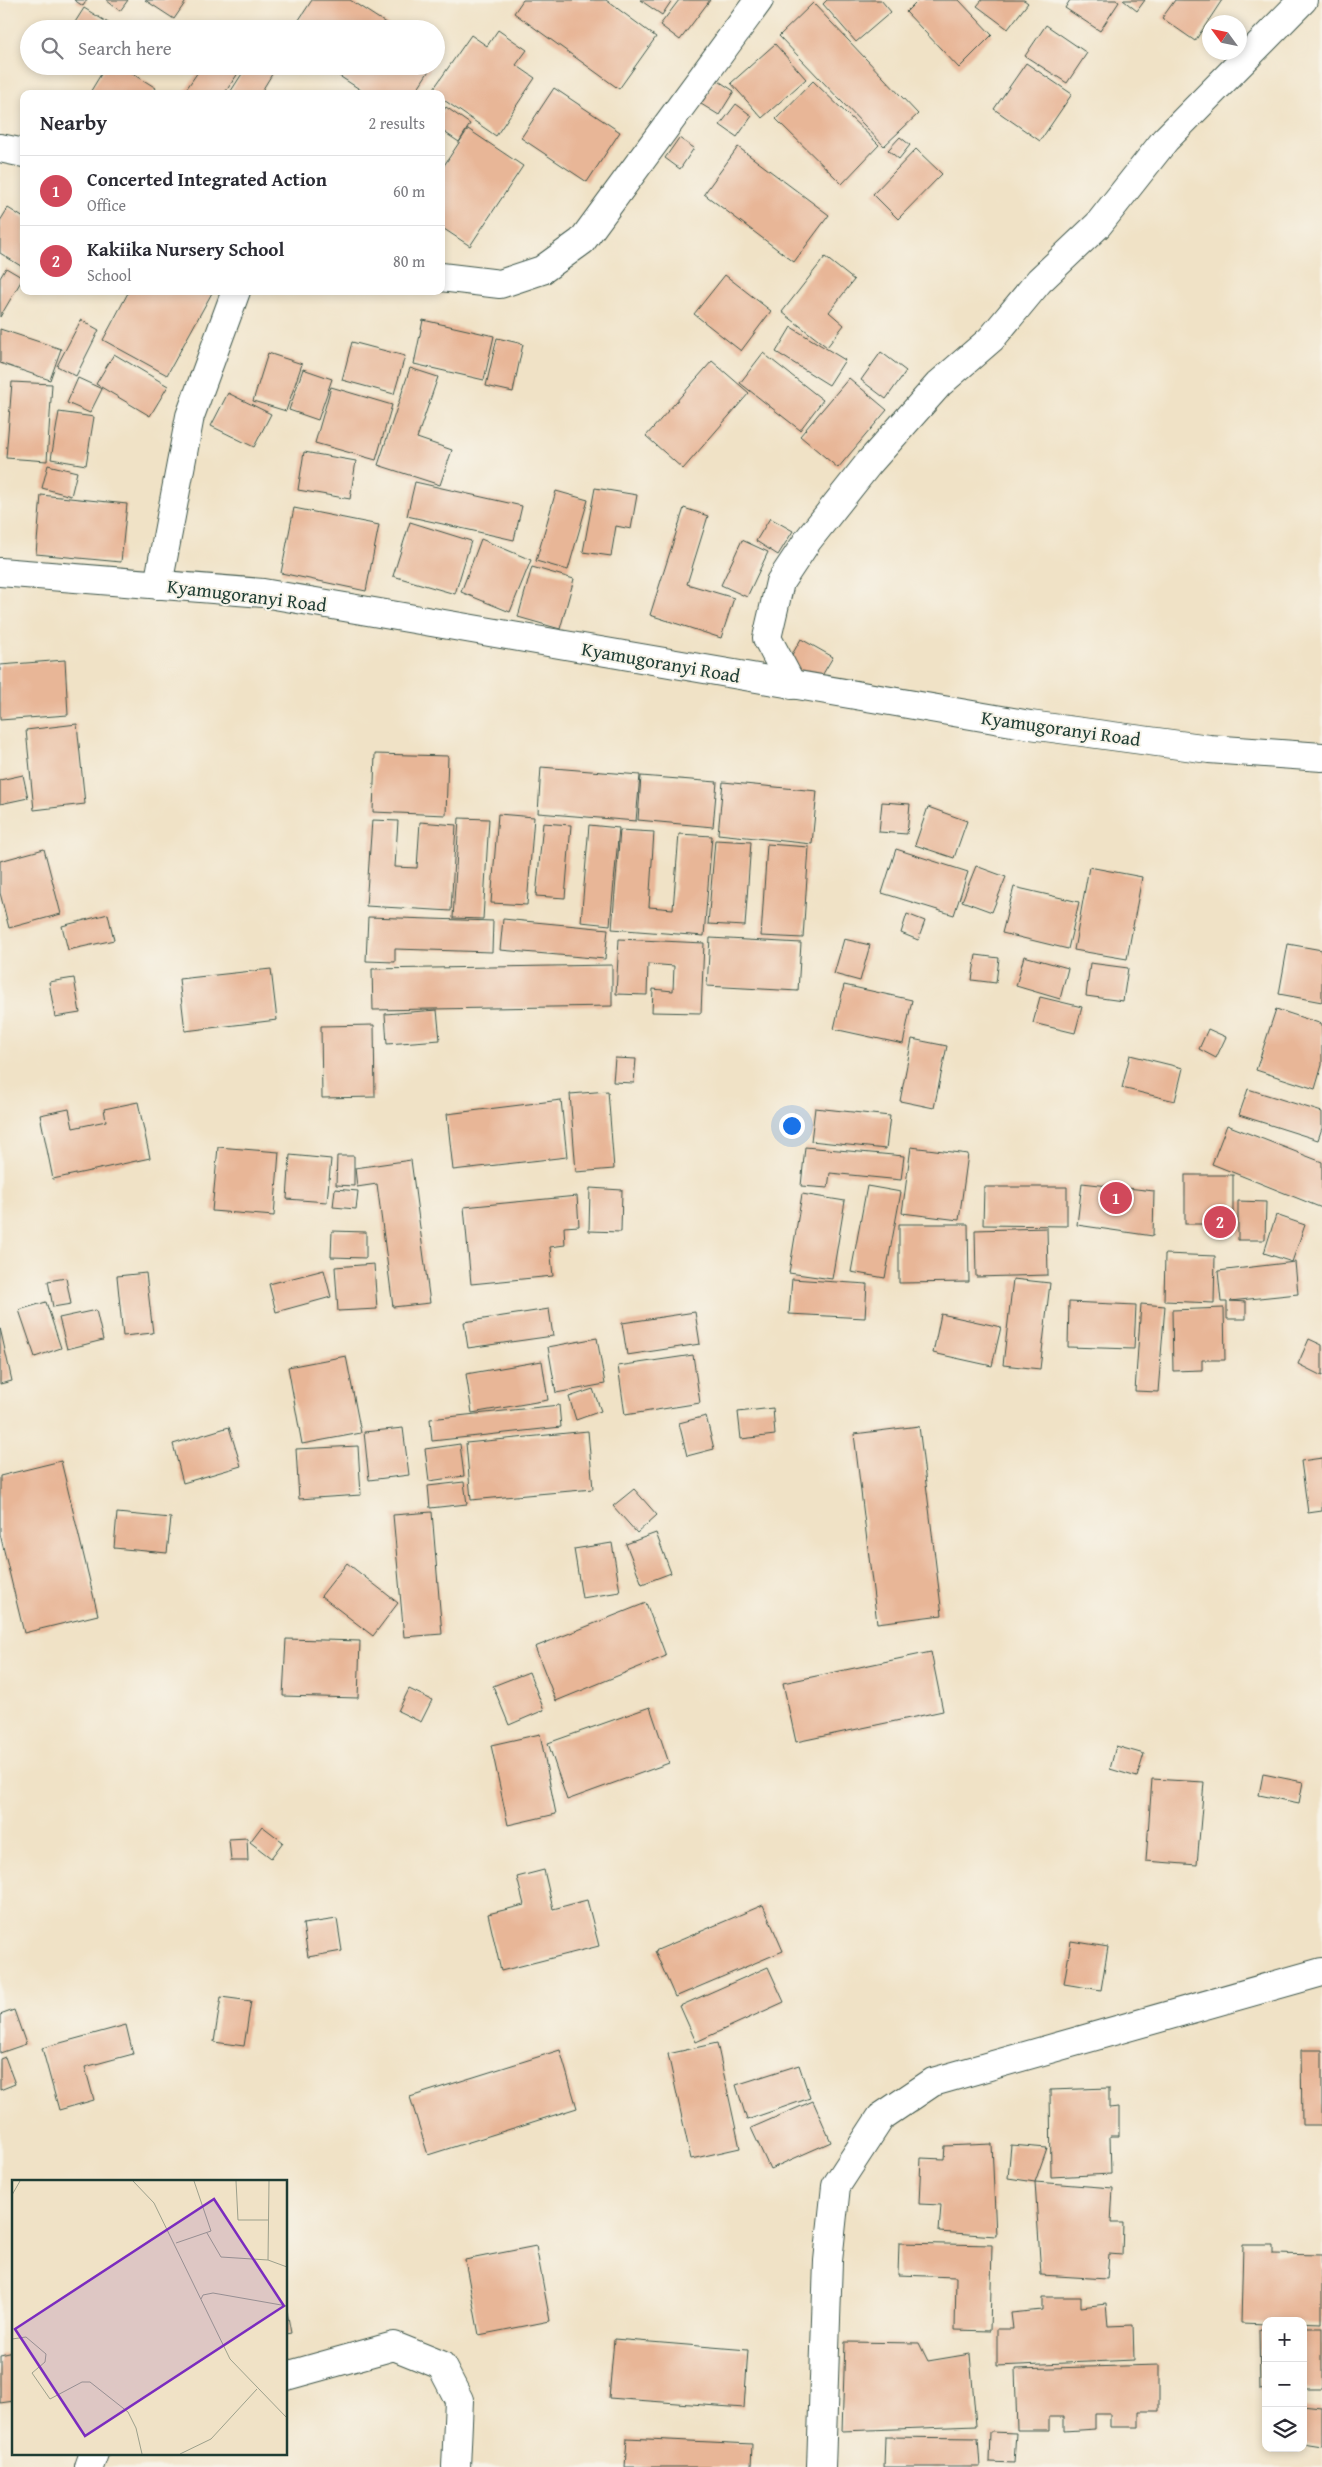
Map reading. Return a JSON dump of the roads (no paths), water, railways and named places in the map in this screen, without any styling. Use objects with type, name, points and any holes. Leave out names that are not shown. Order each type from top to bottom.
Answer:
[{"type":"street","points":[[445,277],[500,284],[542,270],[582,241],[759,0]]},
{"type":"street","points":[[792,685],[767,638],[780,582],[808,540],[869,463],[939,384],[991,339],[1039,281],[1098,225],[1165,140],[1302,0]]},
{"type":"street","points":[[0,148],[20,152]]},
{"type":"street","points":[[158,585],[190,416],[235,295]]},
{"type":"street","name":"Kyamugoranyi Road","points":[[0,572],[263,593],[1030,725],[1209,749],[1322,758]]},
{"type":"street","points":[[821,2467],[828,2261],[836,2186],[881,2117],[932,2082],[1322,1972]]},
{"type":"street","points":[[288,2375],[394,2346],[442,2365],[459,2400],[456,2467]]},
{"type":"street","points":[[89,2467],[94,2454]]},
{"type":"place","name":"Concerted Integrated Action","points":[[1116,1198]]},
{"type":"place","name":"Kakiika Nursery School","points":[[1220,1222]]}]
